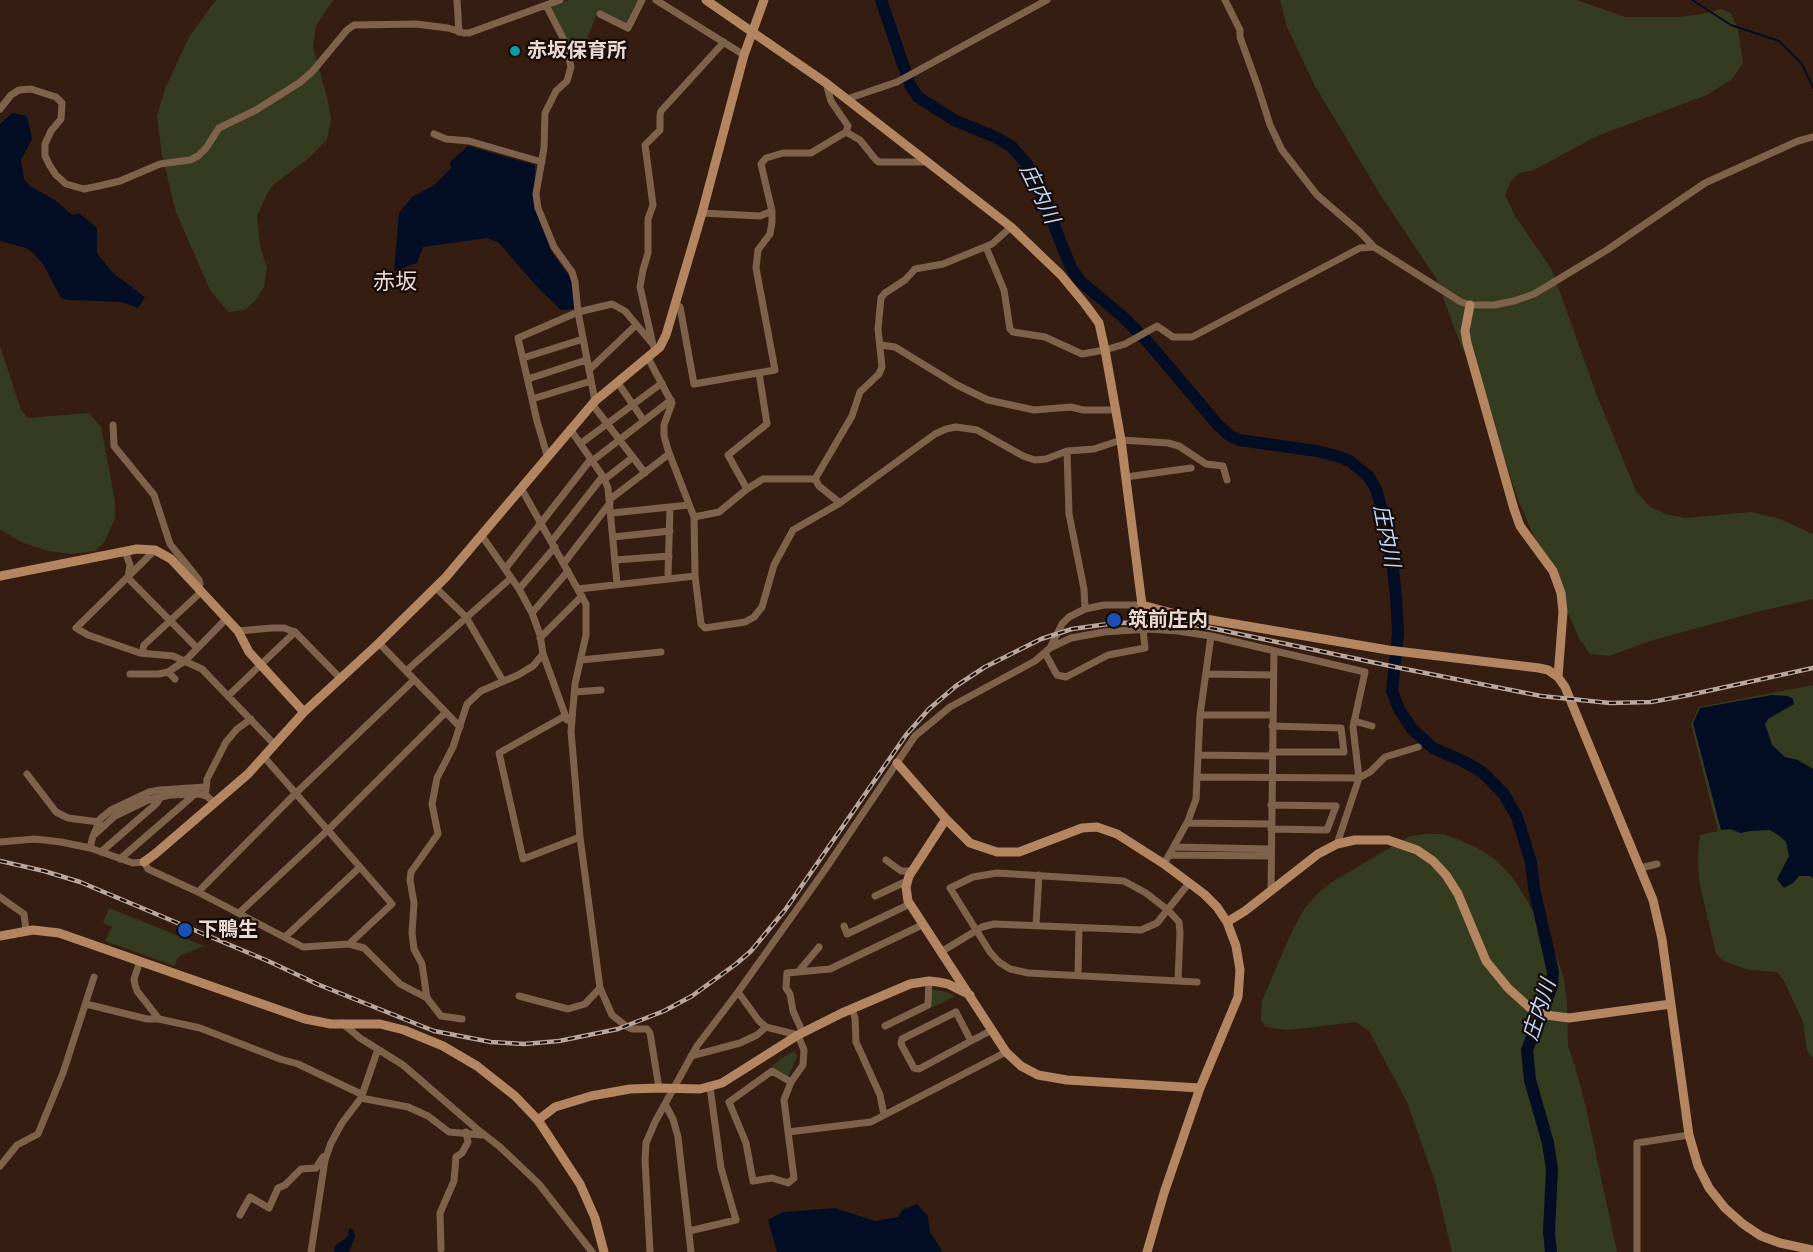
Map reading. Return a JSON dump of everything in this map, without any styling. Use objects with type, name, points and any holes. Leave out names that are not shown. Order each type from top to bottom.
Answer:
[{"type":"street","points":[[457,0],[459,32]]},
{"type":"street","points":[[0,109],[11,95],[19,90],[31,89],[56,97],[62,103],[61,118],[45,144],[45,156],[56,175],[66,184],[84,189],[120,181],[160,164],[190,160],[198,156],[207,148],[219,128],[264,105],[299,83],[312,72],[347,30],[354,26],[416,24],[469,33],[560,0]]},
{"type":"street","points":[[600,14],[627,28],[642,0]]},
{"type":"street","points":[[656,0],[744,55]]},
{"type":"street","points":[[706,0],[826,83],[1011,227],[1061,274],[1099,323],[1121,440],[1142,605]]},
{"type":"street","points":[[0,842],[35,839],[61,842],[90,848],[133,863],[144,862],[155,855],[264,757],[304,712],[379,643],[435,587],[482,536],[547,455],[594,402],[648,358],[666,335],[702,213],[744,55],[764,0]]},
{"type":"street","points":[[847,99],[897,82],[1047,0]]},
{"type":"street","points":[[1226,0],[1240,30],[1240,37],[1270,125],[1282,150],[1317,195],[1374,247],[1461,302],[1470,305],[1494,305],[1534,294],[1607,250],[1705,183],[1798,141],[1813,137]]},
{"type":"street","points":[[546,5],[565,42],[572,67],[567,81],[556,91],[545,113],[542,162],[536,194],[538,208],[554,247],[572,272],[575,282],[594,402],[607,424],[645,473]]},
{"type":"street","points":[[655,347],[640,286],[648,253],[648,219],[653,206],[645,145],[660,130],[661,111],[723,42]]},
{"type":"street","points":[[675,303],[680,307],[694,384],[775,370],[756,268],[758,250],[770,234],[772,211],[761,164],[763,160],[783,153],[811,153],[846,132],[848,126],[831,101],[826,83]]},
{"type":"street","points":[[846,132],[860,140],[879,162],[928,162]]},
{"type":"street","points":[[434,134],[446,139],[469,141],[542,162]]},
{"type":"street","points":[[702,213],[760,216],[772,211]]},
{"type":"street","points":[[815,479],[852,416],[860,392],[879,374],[882,367],[878,329],[881,298],[905,280],[915,269],[943,264],[986,247],[1011,227]]},
{"type":"street","points":[[986,247],[1004,290],[1010,329],[1013,332],[1045,337],[1082,354],[1125,344],[1157,326],[1173,337],[1192,337],[1360,248],[1374,247]]},
{"type":"street","points":[[547,455],[518,338],[578,312],[612,304],[625,311],[655,347]]},
{"type":"street","points":[[1470,305],[1465,331],[1467,343],[1514,509],[1520,526],[1553,571],[1561,593],[1563,612],[1558,677]]},
{"type":"street","points":[[588,370],[636,325]]},
{"type":"street","points":[[523,358],[583,339]]},
{"type":"street","points":[[881,345],[895,347],[957,386],[988,400],[1034,410],[1071,407],[1083,410],[1116,410]]},
{"type":"street","points":[[648,358],[672,403],[664,425],[669,454],[694,517],[695,576],[701,624],[705,628],[745,622],[754,618],[762,607],[774,566],[793,530],[840,503],[935,434],[956,427],[977,430],[1023,456],[1035,460],[1046,459],[1067,451],[1094,449],[1121,440],[1175,444],[1206,464],[1223,466],[1227,480]]},
{"type":"street","points":[[528,379],[586,360]]},
{"type":"street","points":[[747,489],[728,455],[767,424],[759,373]]},
{"type":"street","points":[[532,399],[591,381]]},
{"type":"street","points":[[618,383],[644,420]]},
{"type":"street","points":[[580,444],[662,383]]},
{"type":"street","points":[[505,569],[592,460],[670,400]]},
{"type":"street","points":[[112,426],[114,446],[154,495],[170,544],[200,584],[200,590],[144,645],[142,653]]},
{"type":"street","points":[[570,429],[604,477],[612,513],[617,584]]},
{"type":"street","points":[[1067,451],[1070,514],[1084,589],[1085,609]]},
{"type":"street","points":[[564,562],[610,502],[669,454]]},
{"type":"street","points":[[519,589],[604,477],[633,457]]},
{"type":"street","points":[[1126,477],[1191,468]]},
{"type":"street","points":[[694,517],[719,512],[763,479],[815,479]]},
{"type":"street","points":[[815,479],[819,486],[840,503]]},
{"type":"street","points":[[521,488],[586,604],[586,634],[575,692],[571,731],[580,837],[600,988],[612,1015],[632,1029],[647,1029],[650,1033],[659,1088]]},
{"type":"street","points":[[612,513],[689,505]]},
{"type":"street","points":[[668,574],[670,507]]},
{"type":"street","points":[[613,537],[670,531]]},
{"type":"street","points":[[482,536],[512,578],[532,613],[543,654],[571,731]]},
{"type":"street","points":[[0,576],[125,551],[145,548],[155,550],[171,559],[238,631],[249,652],[304,712]]},
{"type":"street","points":[[155,550],[76,628],[88,635],[142,653],[173,656],[186,660],[202,669],[274,744]]},
{"type":"street","points":[[125,551],[130,566],[128,578]]},
{"type":"street","points":[[615,560],[669,555]]},
{"type":"street","points":[[532,613],[568,571]]},
{"type":"street","points":[[540,638],[580,592],[617,584],[695,576]]},
{"type":"street","points":[[128,578],[198,648]]},
{"type":"street","points":[[406,671],[512,578]]},
{"type":"street","points":[[435,587],[466,617],[503,681]]},
{"type":"street","points":[[1143,629],[1145,648],[1108,656],[1066,677],[1057,675],[1048,650],[1062,624],[1069,617],[1085,609],[1104,605],[1142,605],[1176,614],[1388,650],[1555,673],[1565,687],[1653,900],[1662,939],[1689,1135],[1698,1166],[1709,1188],[1725,1208],[1743,1224],[1761,1236],[1780,1243],[1813,1250]]},
{"type":"street","points":[[130,674],[168,672],[186,660],[226,619]]},
{"type":"street","points":[[238,631],[284,628],[295,632],[341,679]]},
{"type":"street","points":[[650,1252],[645,1182],[646,1143],[674,1088],[692,1056],[915,736],[950,707],[1024,669],[1048,650],[1071,638],[1104,632],[1143,629],[1211,636],[1365,672],[1354,721],[1359,778],[1338,844]]},
{"type":"street","points":[[228,696],[295,632]]},
{"type":"street","points":[[1167,860],[1187,823],[1196,799],[1200,715],[1211,636]]},
{"type":"street","points":[[379,643],[460,727]]},
{"type":"street","points":[[1271,891],[1274,651]]},
{"type":"street","points":[[581,660],[661,652]]},
{"type":"street","points":[[427,998],[422,964],[414,949],[412,933],[414,903],[410,880],[411,872],[438,834],[432,804],[437,778],[453,747],[467,704],[481,691],[533,666],[543,654]]},
{"type":"street","points":[[168,672],[175,679]]},
{"type":"street","points":[[1206,674],[1273,675]]},
{"type":"street","points":[[198,892],[296,793],[414,680]]},
{"type":"street","points":[[575,692],[601,690]]},
{"type":"street","points":[[239,913],[329,829],[445,713]]},
{"type":"street","points":[[1200,715],[1273,715]]},
{"type":"street","points":[[565,716],[499,753],[524,859],[580,837]]},
{"type":"street","points":[[214,803],[207,796],[205,787],[226,742],[237,729],[251,719]]},
{"type":"street","points":[[1354,721],[1372,726]]},
{"type":"street","points":[[1199,755],[1344,752],[1341,728],[1272,726]]},
{"type":"street","points":[[1198,777],[1359,778],[1370,772],[1385,757],[1418,747]]},
{"type":"street","points":[[264,757],[392,904],[349,944]]},
{"type":"street","points":[[897,764],[970,843],[997,852],[1019,852],[1082,828],[1097,827],[1117,834],[1167,860],[1217,907],[1227,922],[1236,946],[1240,970],[1238,997],[1200,1088],[1164,1193],[1147,1252]]},
{"type":"street","points":[[27,774],[56,812],[68,818],[99,822]]},
{"type":"street","points":[[90,848],[99,822],[111,810],[149,792],[205,787]]},
{"type":"street","points":[[93,836],[121,812],[161,796],[196,794],[207,796]]},
{"type":"street","points":[[120,859],[196,794]]},
{"type":"street","points":[[101,852],[157,804],[161,796]]},
{"type":"street","points":[[1187,823],[1327,830],[1336,806],[1271,805]]},
{"type":"street","points":[[946,819],[912,871],[906,887],[910,904],[1006,1052],[1021,1066],[1038,1074],[1067,1080],[1200,1088]]},
{"type":"street","points":[[1227,922],[1318,854],[1338,844],[1356,840],[1388,840],[1417,850],[1433,861],[1446,875],[1458,894],[1486,961],[1508,988],[1530,1008],[1546,1015],[1569,1018],[1671,1004]]},
{"type":"street","points":[[1174,847],[1271,853]]},
{"type":"street","points":[[1167,860],[1271,853]]},
{"type":"street","points":[[886,860],[902,871],[912,871]]},
{"type":"street","points":[[144,862],[148,869],[198,892],[303,947],[349,944],[364,948],[400,984],[427,998],[441,1016],[462,1019]]},
{"type":"street","points":[[1640,868],[1657,864]]},
{"type":"street","points":[[285,937],[360,867]]},
{"type":"street","points":[[1178,981],[1180,928],[1177,918],[1135,885],[1124,881],[997,873],[986,874],[950,888],[990,952],[1010,969],[1028,973],[1078,975],[1178,981],[1197,982]]},
{"type":"street","points":[[1036,925],[1039,875]]},
{"type":"street","points":[[875,896],[908,881]]},
{"type":"street","points":[[941,952],[976,931],[994,924],[1141,930],[1157,923],[1169,911],[1189,883]]},
{"type":"street","points":[[0,897],[21,909],[27,930]]},
{"type":"street","points":[[844,926],[847,934],[910,904]]},
{"type":"street","points":[[791,1082],[772,1071],[729,1102],[746,1143],[753,1181],[772,1178],[788,1184],[794,1178],[784,1100],[791,1082],[805,1060],[800,1034],[792,1011],[790,994],[786,988],[787,973],[830,969],[922,925]]},
{"type":"street","points":[[1078,975],[1079,928]]},
{"type":"street","points":[[0,936],[27,930],[59,933],[305,1019],[320,1023],[380,1024],[404,1030],[443,1046],[477,1066],[515,1096],[538,1120],[580,1184],[595,1218],[604,1252]]},
{"type":"street","points":[[799,971],[819,947]]},
{"type":"street","points":[[140,961],[134,979],[135,985],[137,991],[159,1019]]},
{"type":"street","points":[[0,1166],[17,1145],[38,1134],[63,1073],[94,976]]},
{"type":"street","points":[[538,1120],[555,1107],[573,1100],[630,1089],[690,1090],[710,1087],[732,1078],[800,1034],[904,986],[929,981],[948,984],[971,996]]},
{"type":"street","points":[[885,1026],[928,1005],[929,981]]},
{"type":"street","points":[[519,996],[568,1009],[585,1004],[600,988]]},
{"type":"street","points":[[738,992],[766,1027],[800,1034]]},
{"type":"street","points":[[86,1004],[147,1019],[159,1019],[200,1028],[297,1064],[361,1096],[408,1107],[428,1116],[444,1130],[485,1135]]},
{"type":"street","points":[[852,1009],[855,1018],[856,1042],[880,1095],[884,1115]]},
{"type":"street","points":[[971,1041],[956,1012],[902,1039],[901,1044],[914,1068],[919,1069],[992,1030]]},
{"type":"street","points":[[342,1023],[360,1038],[417,1076],[500,1147],[539,1184],[592,1252]]},
{"type":"street","points":[[692,1056],[740,1043],[757,1035],[766,1027]]},
{"type":"street","points":[[311,1252],[321,1178],[327,1154],[342,1123],[361,1096],[378,1049]]},
{"type":"street","points":[[788,1132],[865,1124],[1006,1052]]},
{"type":"street","points":[[689,1232],[736,1220],[721,1168],[710,1087]]},
{"type":"street","points":[[666,1104],[678,1137],[691,1252]]},
{"type":"street","points":[[441,1249],[440,1213],[454,1181],[456,1157],[462,1153],[468,1142],[466,1132]]},
{"type":"street","points":[[1637,1252],[1637,1143],[1689,1135]]},
{"type":"street","points":[[240,1215],[250,1197],[269,1208],[278,1188],[285,1185],[301,1169],[316,1168],[321,1158],[327,1154]]},
{"type":"green space","points":[[216,0],[333,0],[316,26],[313,47],[331,119],[327,139],[310,157],[273,185],[267,194],[257,216],[260,246],[267,268],[264,287],[256,300],[245,310],[228,312],[210,290],[176,212],[162,155],[157,116],[165,89],[189,37]]},
{"type":"green space","points":[[569,0],[641,0],[627,24],[598,10],[582,53],[572,56],[550,7]]},
{"type":"green space","points":[[1280,0],[1577,0],[1625,17],[1678,17],[1721,9],[1731,13],[1738,29],[1743,63],[1732,79],[1707,95],[1597,136],[1534,170],[1519,173],[1510,182],[1505,195],[1515,216],[1552,270],[1597,396],[1636,491],[1649,506],[1665,514],[1685,518],[1752,512],[1780,519],[1813,534],[1813,599],[1650,641],[1609,656],[1590,654],[1579,638],[1518,500],[1481,385],[1460,343],[1436,278],[1383,199],[1315,86],[1287,27]]},
{"type":"green space","points":[[0,346],[21,410],[28,418],[89,413],[101,427],[115,501],[115,518],[105,541],[95,551],[71,554],[48,551],[21,542],[0,529]]},
{"type":"green space","points":[[1813,685],[1813,1058],[1807,1051],[1803,1022],[1784,981],[1777,972],[1749,970],[1726,962],[1716,954],[1699,880],[1698,855],[1700,835],[1718,831],[1691,724],[1699,707]]},
{"type":"green space","points":[[1443,834],[1462,841],[1483,851],[1498,862],[1512,877],[1528,902],[1556,956],[1563,975],[1567,1001],[1568,1046],[1586,1108],[1617,1252],[1452,1252],[1435,1181],[1407,1102],[1369,1031],[1356,1022],[1290,1030],[1265,1026],[1261,1020],[1262,1001],[1292,931],[1305,908],[1318,893],[1332,882],[1410,836]]},
{"type":"green space","points":[[109,908],[204,946],[182,955],[177,959],[175,966],[105,941],[112,927],[103,923]]},
{"type":"green space","points":[[932,990],[943,991],[956,996],[932,1007]]},
{"type":"green space","points":[[795,1051],[797,1057],[789,1075],[772,1067],[780,1059]]},
{"type":"water","points":[[12,113],[27,116],[32,139],[21,160],[24,179],[30,186],[55,200],[72,215],[79,213],[97,228],[97,253],[113,273],[145,297],[138,308],[121,302],[61,298],[43,264],[33,253],[26,248],[0,241],[0,124]]},
{"type":"water","points":[[468,146],[535,165],[534,205],[551,251],[570,277],[575,309],[561,310],[540,290],[499,243],[487,238],[423,247],[417,263],[394,271],[399,213],[412,197],[434,185],[451,168],[450,162]]},
{"type":"water","points":[[1772,695],[1788,696],[1793,699],[1794,704],[1768,719],[1765,724],[1772,745],[1785,757],[1798,760],[1813,769],[1813,878],[1799,876],[1784,888],[1777,879],[1789,856],[1786,842],[1781,837],[1770,830],[1741,833],[1730,829],[1721,830],[1693,723],[1700,708]]},
{"type":"water","points":[[917,1204],[928,1216],[930,1232],[943,1252],[777,1252],[768,1220],[783,1212],[835,1208],[875,1221],[898,1217],[902,1210]]},
{"type":"water","points":[[349,1228],[354,1230],[355,1237],[349,1252],[334,1252],[335,1246],[348,1236]]},
{"type":"waterway","name":"庄内川","points":[[881,0],[910,85],[918,97],[954,120],[1011,146],[1035,177],[1071,268],[1080,281],[1122,316],[1146,340],[1218,425],[1239,440],[1317,451],[1350,461],[1369,477],[1376,489],[1389,533],[1396,596],[1398,633],[1392,691],[1399,709],[1412,729],[1433,748],[1482,772],[1504,794],[1517,817],[1531,862],[1534,888],[1553,972],[1552,986],[1527,1050],[1530,1080],[1548,1143],[1552,1169],[1549,1232],[1551,1252]]},
{"type":"waterway","points":[[1692,0],[1731,25],[1779,41],[1802,64],[1813,88]]},
{"type":"railway","points":[[0,861],[80,882],[317,984],[434,1031],[491,1042],[524,1044],[559,1041],[618,1029],[664,1011],[692,996],[736,964],[751,951],[785,910],[906,735],[929,709],[956,686],[985,667],[1041,639],[1072,629],[1115,623],[1174,622],[1541,696],[1610,703],[1651,702],[1813,668]]},
{"type":"place","name":"赤坂保育所","points":[[515,51]]},
{"type":"place","name":"筑前庄内","points":[[1114,620]]},
{"type":"place","name":"下鴨生","points":[[185,930]]},
{"type":"district","name":"赤坂","points":[[395,283]]}]
